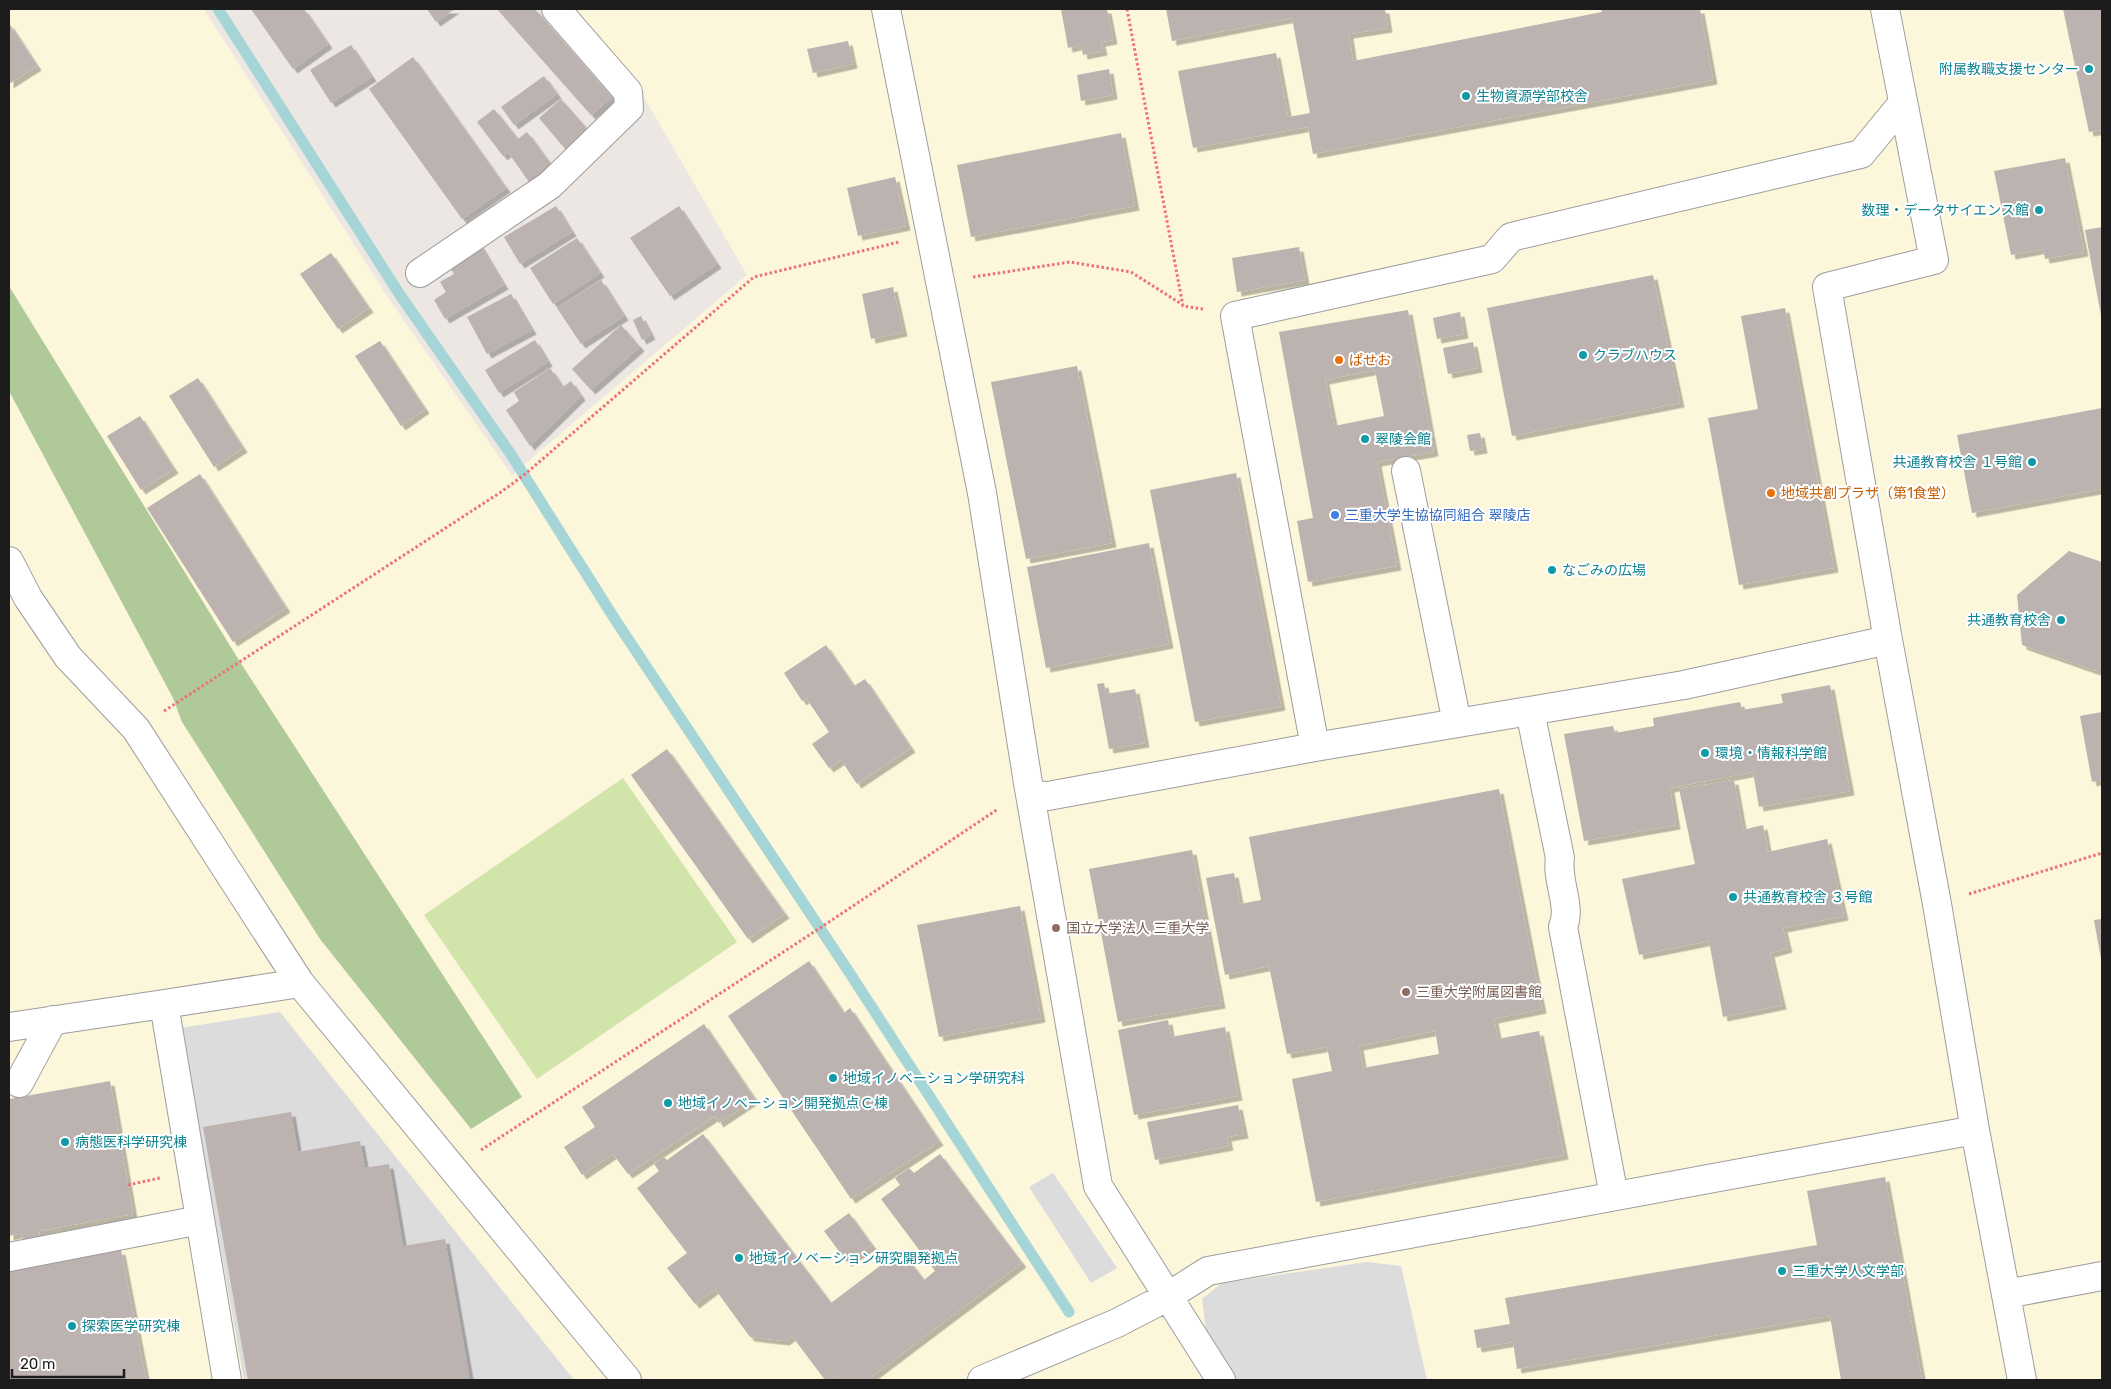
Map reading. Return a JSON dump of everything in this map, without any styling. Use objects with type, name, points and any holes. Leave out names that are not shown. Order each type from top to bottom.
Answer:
[{"type":"street","points":[[420,273],[550,185],[629,108],[628,92],[556,9]]},
{"type":"street","points":[[886,9],[929,235],[982,493],[1030,795],[1098,1186],[1221,1380]]},
{"type":"street","points":[[1885,9],[1934,260],[1827,287],[1888,640],[1937,904],[1975,1130],[2022,1380]]},
{"type":"street","points":[[1315,747],[1235,316],[1492,259],[1511,237],[1861,154],[1903,103]]},
{"type":"street","points":[[1406,471],[1457,723]]},
{"type":"street","points":[[9,561],[18,604],[136,730],[300,983],[627,1380]]},
{"type":"street","points":[[1030,795],[1048,796],[1315,747],[1684,684],[1888,640]]},
{"type":"street","points":[[1530,710],[1560,858],[1558,870],[1567,918],[1563,927],[1614,1196]]},
{"type":"street","points":[[9,1027],[300,983]]},
{"type":"street","points":[[164,1004],[227,1380]]},
{"type":"street","points":[[19,1083],[53,1020]]},
{"type":"street","points":[[982,1380],[1116,1323],[1167,1297],[1208,1271],[1975,1130]]},
{"type":"street","points":[[9,1257],[200,1220]]},
{"type":"street","points":[[2006,1294],[2102,1276]]},
{"type":"path","points":[[1127,9],[1183,306]]},
{"type":"path","points":[[136,730],[501,492],[524,475],[754,277],[929,235]]},
{"type":"path","points":[[940,282],[1070,262],[1131,272],[1183,306],[1235,316]]},
{"type":"path","points":[[454,1168],[812,934],[1011,800],[1030,795]]},
{"type":"path","points":[[1937,904],[2102,852]]},
{"type":"shaded area","name":"国立大学法人 三重大学","points":[[9,9],[204,9],[389,299],[512,475],[747,275],[641,92],[571,9],[2102,9],[2102,1380],[9,1380]]},
{"type":"shaded area","points":[[280,1012],[574,1380],[244,1380],[181,1028]]},
{"type":"shaded area","points":[[1053,1173],[1117,1268],[1091,1283],[1029,1187]]},
{"type":"shaded area","points":[[1367,1262],[1401,1266],[1427,1380],[1235,1380],[1206,1332],[1202,1299],[1222,1283]]},
{"type":"green space","points":[[9,286],[240,662],[522,1097],[471,1129],[320,939],[182,722],[173,698],[9,391]]},
{"type":"green space","points":[[623,778],[737,942],[537,1079],[424,915]]},
{"type":"building","points":[[251,9],[304,9],[328,44],[293,69]]},
{"type":"building","points":[[427,9],[455,9],[436,22]]},
{"type":"building","points":[[497,9],[535,9],[612,97],[591,115]]},
{"type":"building","points":[[1061,9],[1107,9],[1113,40],[1101,42],[1103,51],[1083,55],[1081,45],[1068,48]]},
{"type":"building","name":"生物資源学部校舎","points":[[1166,9],[1385,9],[1388,28],[1349,34],[1353,61],[1602,12],[1601,9],[1700,9],[1713,80],[1313,154],[1308,127],[1193,148],[1178,71],[1276,53],[1288,117],[1310,113],[1292,18],[1172,41]]},
{"type":"building","name":"附属教職支援センター","points":[[2063,9],[2102,9],[2102,130],[2089,132]]},
{"type":"building","points":[[9,23],[37,66],[9,84]]},
{"type":"building","points":[[848,41],[853,64],[813,73],[807,49]]},
{"type":"building","points":[[351,45],[372,77],[331,103],[310,70]]},
{"type":"building","points":[[413,57],[506,188],[462,219],[369,89]]},
{"type":"building","points":[[1109,69],[1113,95],[1081,101],[1077,75]]},
{"type":"building","points":[[544,76],[557,94],[514,125],[501,107]]},
{"type":"building","points":[[561,99],[589,131],[566,150],[539,118]]},
{"type":"building","points":[[494,109],[518,139],[527,132],[552,166],[529,182],[508,152],[503,156],[477,122]]},
{"type":"building","points":[[1121,133],[1135,206],[971,237],[957,165]]},
{"type":"building","name":"数理・データサイエンス館","points":[[2065,158],[2084,252],[2045,259],[2043,249],[2011,255],[1994,171]]},
{"type":"building","points":[[895,177],[906,226],[858,236],[847,188]]},
{"type":"building","points":[[556,206],[572,232],[520,264],[504,237]]},
{"type":"building","points":[[679,206],[717,264],[670,296],[630,238]]},
{"type":"building","points":[[2102,227],[2102,314],[2101,315],[2085,230]]},
{"type":"building","points":[[577,238],[600,273],[553,304],[530,268]]},
{"type":"building","points":[[479,243],[504,285],[445,319],[434,300],[446,292],[440,282],[454,274],[446,262]]},
{"type":"building","points":[[1299,247],[1305,280],[1237,292],[1232,258]]},
{"type":"building","points":[[331,253],[369,308],[338,329],[300,274]]},
{"type":"building","name":"クラブハウス","points":[[1653,275],[1680,403],[1512,436],[1487,308]]},
{"type":"building","points":[[601,280],[624,316],[581,344],[557,308]]},
{"type":"building","points":[[893,287],[903,332],[871,339],[862,294]]},
{"type":"building","points":[[511,294],[532,330],[487,354],[467,317]]},
{"type":"building","name":"地域共創プラザ（第1食堂）","points":[[1785,308],[1834,568],[1739,585],[1708,418],[1758,409],[1741,316]]},
{"type":"building","name":"翠陵会館","points":[[1408,310],[1434,452],[1377,462],[1397,566],[1308,582],[1297,521],[1313,518],[1279,332]],"holes":[[[1375,370],[1384,416],[1334,426],[1325,380]]]},
{"type":"building","points":[[1460,312],[1464,334],[1437,339],[1433,318]]},
{"type":"building","points":[[641,316],[651,335],[642,340],[633,320]]},
{"type":"building","points":[[621,325],[640,347],[591,390],[572,369]]},
{"type":"building","points":[[535,340],[548,362],[499,393],[485,370]]},
{"type":"building","points":[[380,341],[425,409],[401,426],[355,356]]},
{"type":"building","points":[[1473,342],[1478,368],[1448,374],[1443,348]]},
{"type":"building","points":[[1077,366],[1112,543],[1026,559],[991,382]]},
{"type":"building","points":[[550,368],[563,387],[571,381],[581,396],[530,446],[506,410],[519,401],[514,392]]},
{"type":"building","points":[[198,378],[243,448],[214,467],[169,396]]},
{"type":"building","name":"共通教育校舎 １号館","points":[[2102,408],[2102,489],[1972,513],[1957,435]]},
{"type":"building","points":[[140,416],[174,469],[141,490],[107,436]]},
{"type":"building","points":[[1480,433],[1483,449],[1470,451],[1467,435]]},
{"type":"building","points":[[1236,473],[1281,706],[1195,722],[1150,490]]},
{"type":"building","points":[[200,474],[286,608],[233,642],[147,508]]},
{"type":"building","points":[[1149,543],[1169,644],[1046,668],[1027,567]]},
{"type":"building","name":"共通教育校舎","points":[[2069,551],[2102,562],[2102,664],[2096,671],[2022,645],[2017,595]]},
{"type":"building","points":[[826,645],[854,686],[865,679],[911,748],[857,784],[841,760],[829,768],[812,744],[829,732],[806,698],[802,701],[784,673]]},
{"type":"building","points":[[1104,683],[1106,694],[1135,689],[1145,743],[1109,749],[1097,684]]},
{"type":"building","name":"環境・情報科学館","points":[[1830,685],[1850,791],[1759,807],[1753,772],[1670,788],[1676,825],[1584,841],[1564,734],[1613,726],[1615,733],[1654,726],[1653,718],[1740,702],[1742,710],[1783,703],[1781,694]]},
{"type":"building","points":[[2102,712],[2102,780],[2092,782],[2080,716]]},
{"type":"building","points":[[667,749],[785,914],[748,939],[631,775]]},
{"type":"building","name":"共通教育校舎 ３号館","points":[[1734,780],[1743,830],[1763,825],[1768,852],[1827,839],[1844,916],[1783,928],[1788,948],[1770,953],[1782,1005],[1723,1017],[1709,941],[1639,955],[1622,879],[1695,864],[1679,789]]},
{"type":"building","name":"三重大学附属図書館","points":[[1499,789],[1542,1009],[1494,1019],[1498,1039],[1539,1031],[1564,1155],[1316,1202],[1292,1079],[1332,1071],[1327,1047],[1287,1054],[1269,966],[1225,975],[1206,878],[1234,873],[1240,904],[1261,900],[1249,837]],"holes":[[[1435,1031],[1439,1054],[1363,1068],[1359,1046]]]},
{"type":"building","points":[[1192,850],[1221,1004],[1118,1022],[1089,869]]},
{"type":"building","points":[[1020,906],[1041,1018],[939,1037],[917,925]]},
{"type":"building","points":[[2102,919],[2102,959],[2101,959],[2094,920]]},
{"type":"building","name":"地域イノベーション学研究科","points":[[809,961],[844,1013],[850,1008],[939,1141],[851,1199],[728,1016]]},
{"type":"building","points":[[1168,1020],[1171,1037],[1225,1027],[1238,1096],[1134,1115],[1118,1030]]},
{"type":"building","name":"地域イノベーション開発拠点Ｃ棟","points":[[704,1024],[755,1099],[719,1123],[715,1116],[628,1174],[613,1154],[582,1175],[564,1147],[595,1127],[582,1107]]},
{"type":"building","points":[[110,1081],[133,1214],[39,1231],[44,1264],[121,1250],[146,1380],[9,1380],[9,1271],[28,1267],[22,1233],[9,1236],[9,1099]]},
{"type":"building","points":[[1238,1105],[1244,1134],[1227,1137],[1229,1146],[1155,1160],[1147,1122]]},
{"type":"building","points":[[291,1112],[298,1152],[360,1141],[365,1168],[389,1164],[403,1246],[445,1239],[470,1380],[248,1380],[203,1127]]},
{"type":"building","name":"地域イノベーション研究開発拠点","points":[[703,1134],[831,1303],[901,1250],[924,1280],[935,1271],[881,1199],[900,1185],[895,1178],[909,1168],[914,1173],[940,1154],[1022,1263],[867,1380],[840,1380],[837,1376],[831,1380],[825,1380],[792,1336],[785,1341],[750,1337],[715,1289],[695,1304],[667,1268],[687,1253],[637,1188],[659,1171],[654,1164],[664,1157],[667,1160]]},
{"type":"building","name":"三重大学人文学部","points":[[1885,1177],[1922,1380],[1841,1380],[1830,1316],[1517,1369],[1513,1342],[1477,1348],[1474,1330],[1510,1324],[1505,1298],[1817,1245],[1807,1191]]},
{"type":"building","points":[[849,1213],[872,1245],[847,1262],[824,1231]]},
{"type":"waterway","points":[[218,9],[400,295],[510,453],[616,621],[851,975],[1069,1312]]},
{"type":"place","name":"附属教職支援センター","points":[[2089,69]]},
{"type":"place","name":"生物資源学部校舎","points":[[1466,96]]},
{"type":"place","name":"数理・データサイエンス館","points":[[2039,210]]},
{"type":"place","name":"クラブハウス","points":[[1583,355]]},
{"type":"place","name":"ぱせお","points":[[1339,360]]},
{"type":"place","name":"翠陵会館","points":[[1365,439]]},
{"type":"place","name":"共通教育校舎 １号館","points":[[2032,462]]},
{"type":"place","name":"地域共創プラザ（第1食堂）","points":[[1771,493]]},
{"type":"place","name":"三重大学生協協同組合 翠陵店","points":[[1335,515]]},
{"type":"place","name":"なごみの広場","points":[[1552,570]]},
{"type":"place","name":"共通教育校舎","points":[[2061,620]]},
{"type":"place","name":"環境・情報科学館","points":[[1705,753]]},
{"type":"place","name":"共通教育校舎 ３号館","points":[[1733,897]]},
{"type":"place","name":"国立大学法人 三重大学","points":[[1056,928]]},
{"type":"place","name":"三重大学附属図書館","points":[[1406,992]]},
{"type":"place","name":"地域イノベーション学研究科","points":[[833,1078]]},
{"type":"place","name":"地域イノベーション開発拠点Ｃ棟","points":[[668,1103]]},
{"type":"place","name":"病態医科学研究棟","points":[[65,1142]]},
{"type":"place","name":"地域イノベーション研究開発拠点","points":[[739,1258]]},
{"type":"place","name":"三重大学人文学部","points":[[1782,1271]]},
{"type":"place","name":"探索医学研究棟","points":[[72,1326]]}]
